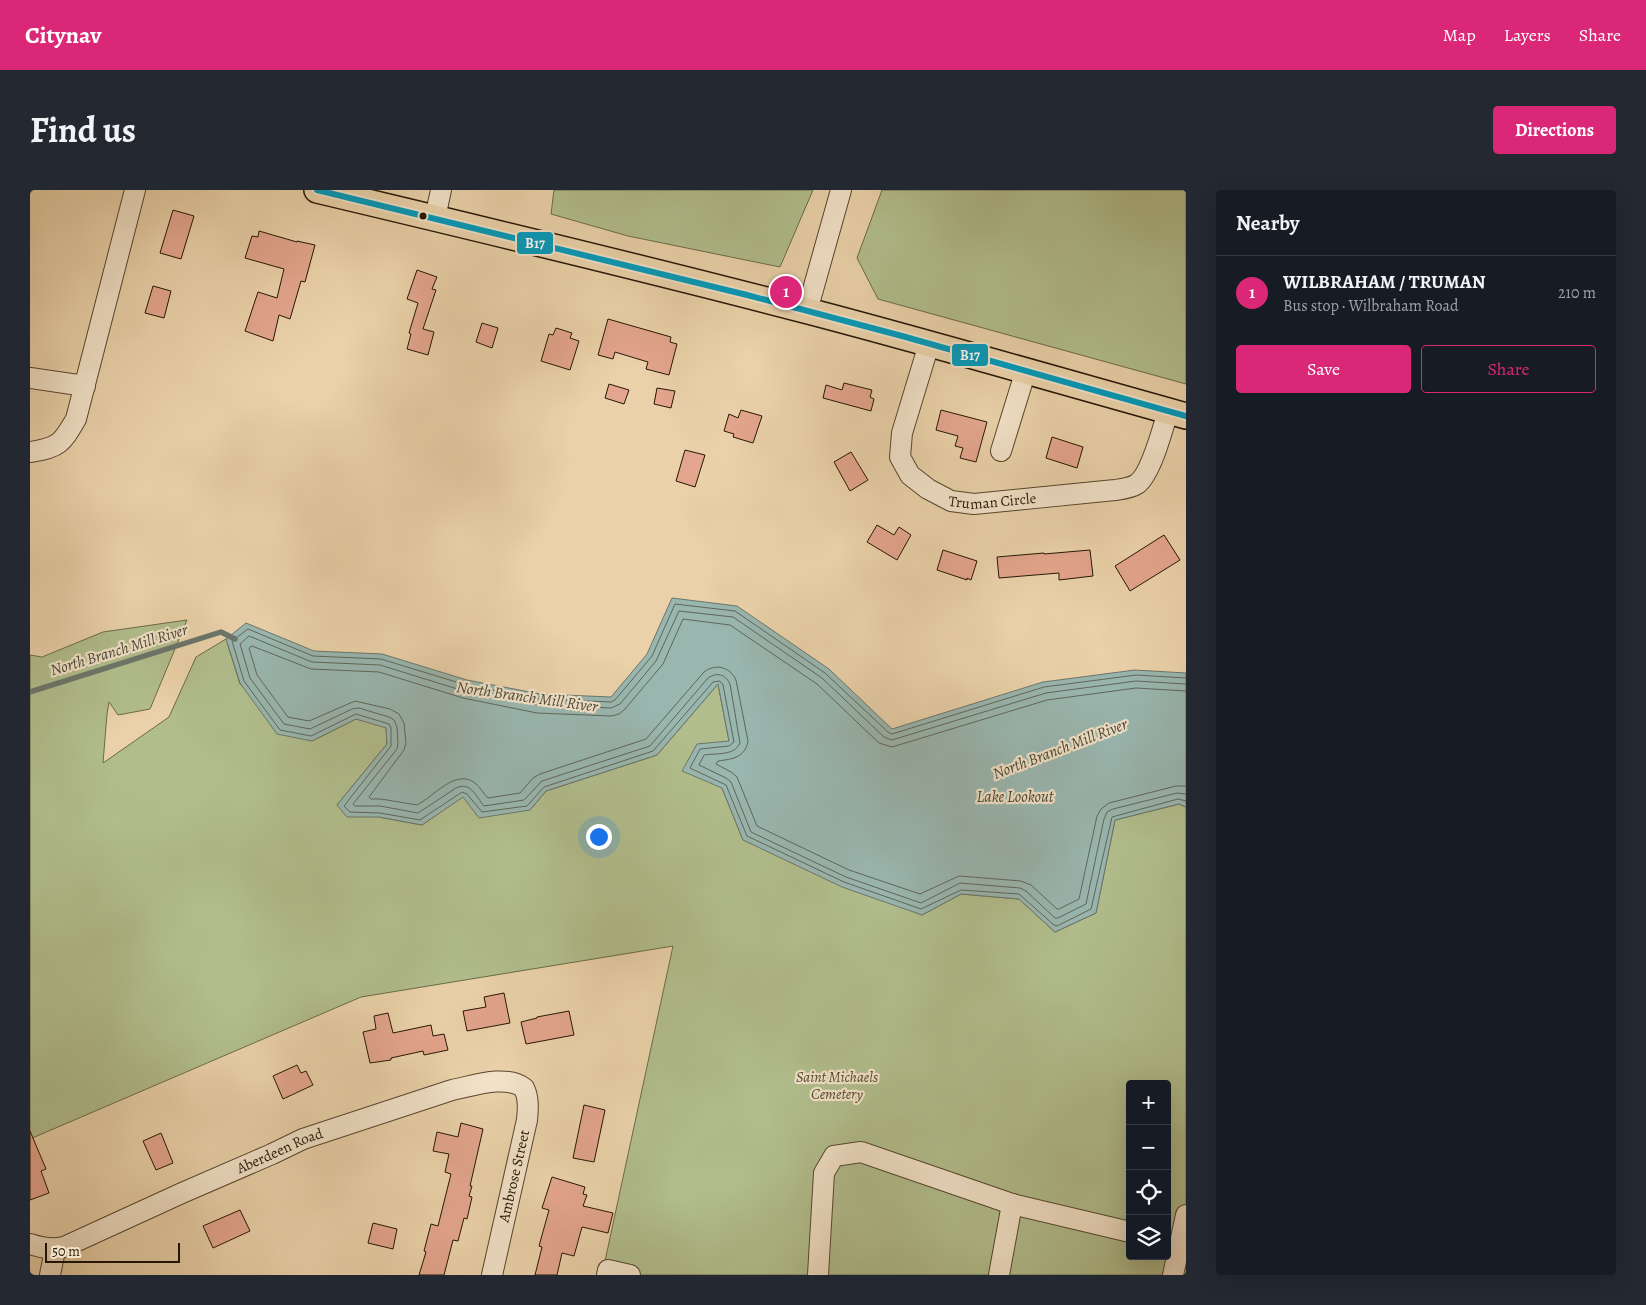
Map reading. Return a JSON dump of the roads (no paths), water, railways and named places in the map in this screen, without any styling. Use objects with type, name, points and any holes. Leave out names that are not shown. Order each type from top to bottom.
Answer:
[{"type":"main road","points":[[317,190],[612,260],[1026,370],[1177,414]]},
{"type":"street","points":[[30,452],[48,450],[64,440],[76,419],[135,190]]},
{"type":"street","points":[[435,218],[440,190]]},
{"type":"street","points":[[807,311],[841,190]]},
{"type":"street","name":"Truman Circle","points":[[929,344],[902,433],[900,457],[906,469],[916,480],[951,500],[974,504],[1131,487],[1138,484],[1177,414]]},
{"type":"street","points":[[1001,451],[1026,370]]},
{"type":"street","points":[[30,378],[85,386]]},
{"type":"street","name":"Aberdeen Road","points":[[55,1250],[302,1139],[452,1090],[492,1083],[515,1084]]},
{"type":"street","name":"Ambrose Street","points":[[492,1275],[527,1120],[528,1100],[526,1092],[520,1085],[515,1084]]},
{"type":"street","points":[[818,1275],[824,1173],[834,1156],[861,1152],[1012,1204],[1126,1231]]},
{"type":"street","points":[[999,1275],[1012,1204]]},
{"type":"street","points":[[1173,1275],[1178,1244],[1186,1214]]},
{"type":"street","points":[[30,1244],[55,1250],[50,1275]]},
{"type":"street","points":[[607,1275],[608,1270],[630,1275]]},
{"type":"water","name":"Lake Lookout","points":[[672,598],[737,606],[829,669],[892,729],[1043,682],[1135,670],[1186,673],[1186,807],[1179,804],[1115,820],[1096,913],[1055,932],[1019,899],[961,894],[922,915],[842,887],[743,840],[722,788],[682,771],[697,744],[729,741],[718,684],[657,755],[546,791],[530,810],[479,818],[463,797],[422,825],[379,817],[347,817],[337,805],[387,744],[386,728],[356,719],[312,741],[277,734],[240,683],[226,639],[246,623],[314,651],[382,654],[467,680],[540,694],[611,697],[647,654]]},
{"type":"waterway","name":"North Branch Mill River","points":[[30,692],[221,632],[235,639]]},
{"type":"place","name":"WILBRAHAM / TRUMAN","points":[[786,292]]},
{"type":"park label","name":"Saint Michaels Cemetery","points":[[837,1086]]}]
